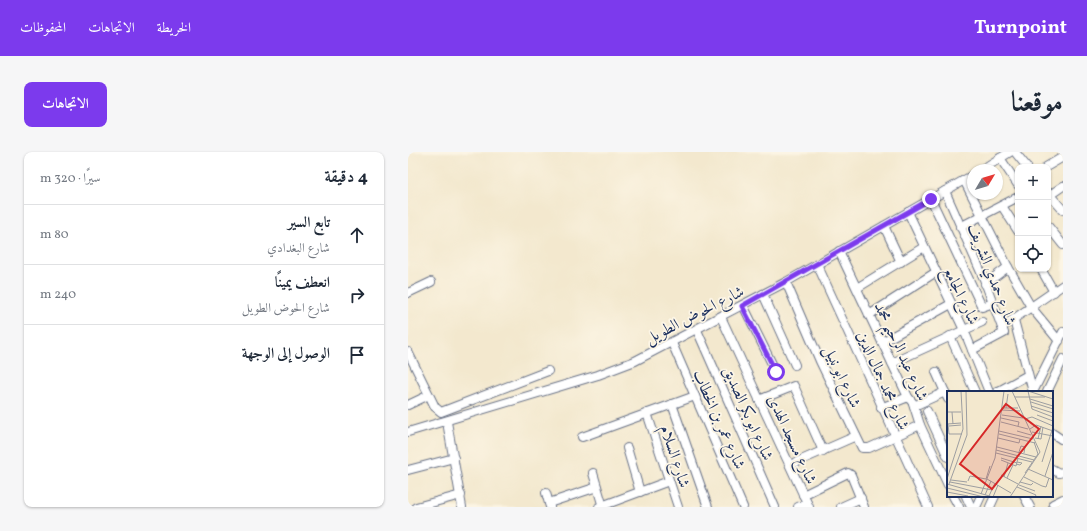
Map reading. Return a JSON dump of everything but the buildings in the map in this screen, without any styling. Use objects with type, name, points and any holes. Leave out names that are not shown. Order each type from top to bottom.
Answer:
[{"type":"street","points":[[990,164],[1010,152]]},
{"type":"street","points":[[1015,152],[1025,164]]},
{"type":"street","points":[[1051,164],[1063,157]]},
{"type":"street","points":[[1000,158],[1015,180]]},
{"type":"street","name":"شارع الحوض الطويل","points":[[408,432],[447,422],[611,371],[672,343],[742,306],[967,178]]},
{"type":"street","points":[[964,180],[1008,267],[1031,307],[1059,341]]},
{"type":"street","points":[[1051,193],[1063,186]]},
{"type":"street","name":"شارع حمدي الشريف","points":[[945,191],[993,303],[1002,328],[1003,335],[972,350]]},
{"type":"street","points":[[1051,196],[1063,210]]},
{"type":"street","points":[[931,199],[982,307],[993,303]]},
{"type":"street","points":[[960,227],[983,217],[1015,199]]},
{"type":"street","points":[[1002,206],[1015,226]]},
{"type":"street","name":"شارع الجامع","points":[[908,212],[964,330],[988,390]]},
{"type":"street","points":[[884,226],[901,262]]},
{"type":"street","points":[[1051,230],[1063,244]]},
{"type":"street","points":[[857,288],[924,247]]},
{"type":"street","name":"شارع عبد الرحيم محمد","points":[[839,251],[908,397],[914,406],[920,425],[947,483]]},
{"type":"street","name":"شارع محمد جمال الدين","points":[[817,264],[926,506]]},
{"type":"street","points":[[985,284],[1008,267]]},
{"type":"street","points":[[869,315],[936,272]]},
{"type":"street","points":[[1043,272],[1054,292]]},
{"type":"street","points":[[408,293],[431,282]]},
{"type":"street","name":"شارع ابو نبيل","points":[[786,282],[860,446],[864,449],[894,436]]},
{"type":"street","points":[[1002,328],[1063,285]]},
{"type":"street","points":[[764,294],[795,365]]},
{"type":"street","points":[[882,342],[951,304]]},
{"type":"street","points":[[742,306],[776,372]]},
{"type":"street","name":"شارع مسجد الهدى","points":[[721,317],[808,505]]},
{"type":"street","points":[[1014,320],[1033,391]]},
{"type":"street","points":[[892,362],[982,322]]},
{"type":"street","name":"شارع ابو بكر الصديق","points":[[697,330],[775,507]]},
{"type":"street","points":[[1034,391],[1063,332]]},
{"type":"street","points":[[950,336],[975,391]]},
{"type":"street","name":"شارع عمر بن الخطاب","points":[[672,343],[743,507]]},
{"type":"street","points":[[409,357],[437,410],[441,412],[548,371]]},
{"type":"street","points":[[1048,391],[1062,362]]},
{"type":"street","points":[[914,406],[946,395],[936,372]]},
{"type":"street","points":[[999,391],[1028,375]]},
{"type":"street","points":[[759,400],[794,386],[824,450]]},
{"type":"street","points":[[408,406],[429,395]]},
{"type":"street","points":[[582,437],[695,396]]},
{"type":"street","points":[[881,408],[908,397]]},
{"type":"street","points":[[672,404],[708,507]]},
{"type":"street","points":[[927,411],[947,455]]},
{"type":"street","name":"شارع السلام","points":[[647,414],[678,507]]},
{"type":"street","points":[[447,422],[462,507]]},
{"type":"street","points":[[894,436],[920,425]]},
{"type":"street","points":[[1053,434],[1061,439]]},
{"type":"street","points":[[790,465],[856,436]]},
{"type":"street","points":[[627,448],[640,492]]},
{"type":"street","points":[[408,470],[454,458]]},
{"type":"street","points":[[593,473],[602,507],[670,481]]},
{"type":"street","points":[[803,495],[847,473],[851,475],[864,507]]},
{"type":"street","points":[[546,493],[549,505],[597,487]]},
{"type":"street","points":[[416,507],[461,495]]},
{"type":"street","points":[[954,497],[959,507]]},
{"type":"street","points":[[966,497],[971,507]]},
{"type":"street","points":[[976,507],[981,497]]},
{"type":"street","points":[[990,507],[995,497]]},
{"type":"street","points":[[1025,497],[1030,507]]},
{"type":"street","points":[[841,507],[861,498]]},
{"type":"street","points":[[1053,504],[1063,499]]},
{"type":"street","points":[[798,507],[808,505]]},
{"type":"route","points":[[776,372],[742,306],[931,199]]}]
